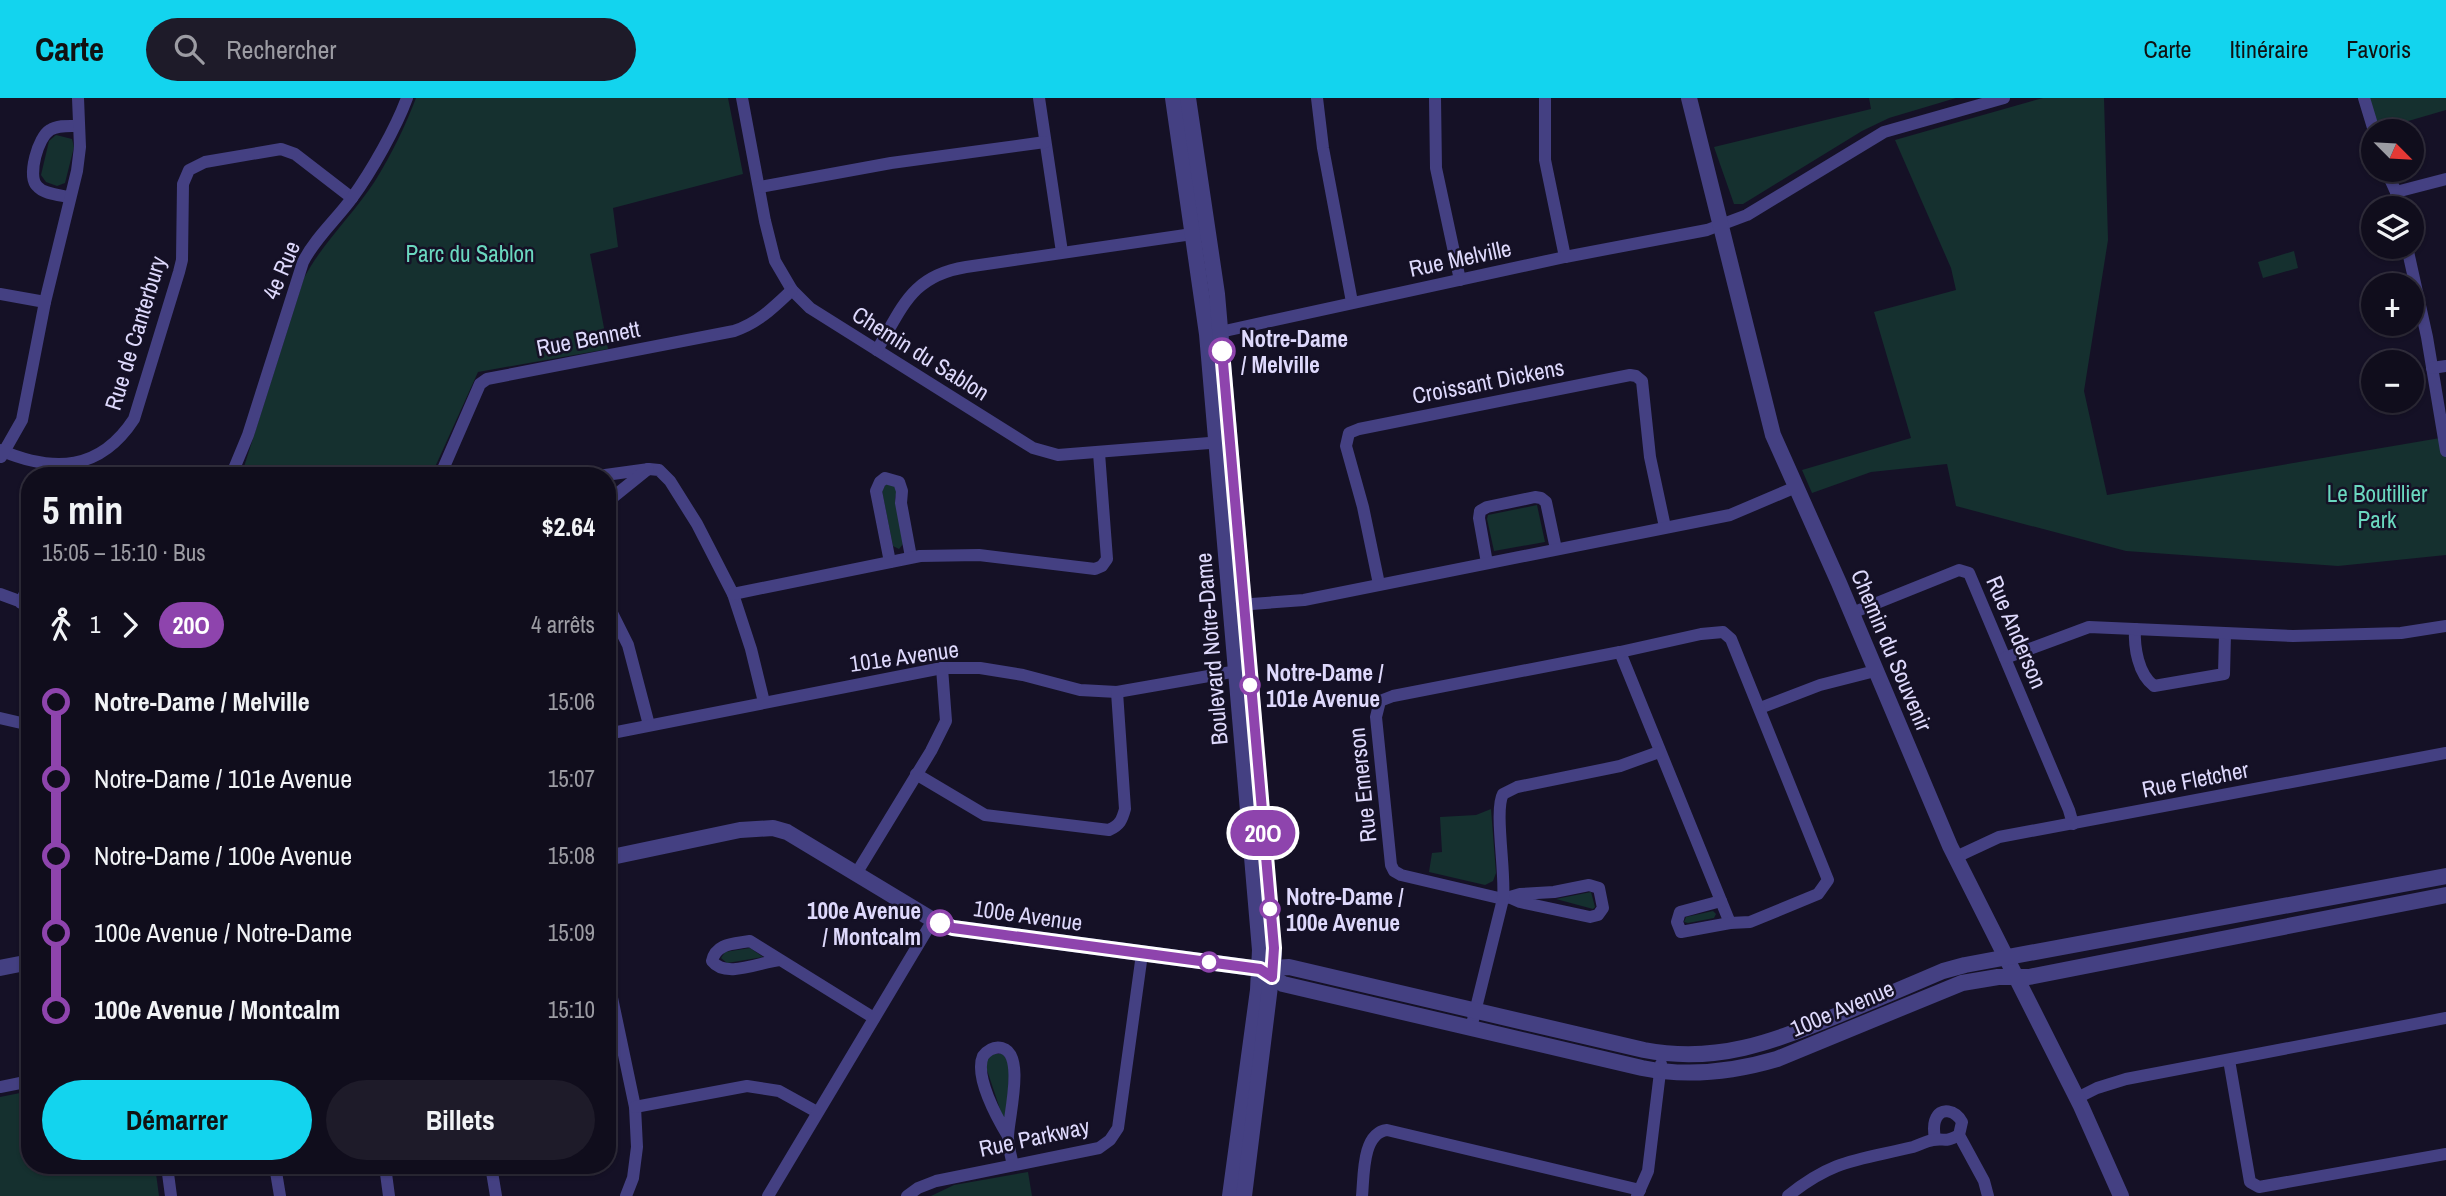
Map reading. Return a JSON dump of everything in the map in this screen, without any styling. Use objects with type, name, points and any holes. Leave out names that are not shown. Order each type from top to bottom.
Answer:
[{"type":"street","points":[[1,453],[22,420],[45,302],[77,171],[80,147],[78,98]]},
{"type":"street","name":"4e Rue","points":[[235,467],[248,435],[303,262],[311,246],[352,198],[384,145],[407,98]]},
{"type":"street","name":"Chemin du Sablon","points":[[743,98],[765,221],[775,261],[792,290],[810,308],[1033,448],[1058,455],[1223,442]]},
{"type":"street","points":[[1039,98],[1062,253]]},
{"type":"street","name":"Boulevard Notre-Dame","points":[[1174,98],[1200,233]]},
{"type":"street","name":"Boulevard Notre-Dame","points":[[1188,98],[1200,233],[1214,333],[1269,971],[1244,1196]]},
{"type":"street","points":[[1317,98],[1323,148],[1352,302]]},
{"type":"street","points":[[1435,98],[1436,168],[1460,280]]},
{"type":"street","points":[[1545,98],[1545,160],[1565,257]]},
{"type":"street","name":"Chemin du Souvenir","points":[[1689,98],[1770,427],[1956,857],[2077,1098],[2121,1196]]},
{"type":"street","name":"Rue Melville","points":[[1214,333],[1721,225],[1751,212],[1884,132],[2004,98]]},
{"type":"street","points":[[2364,98],[2370,119]]},
{"type":"street","points":[[69,197],[41,190],[35,185],[33,176],[36,156],[44,135],[52,128],[78,126]]},
{"type":"street","points":[[760,187],[891,163],[1045,142]]},
{"type":"street","name":"Rue de Canterbury","points":[[1,453],[40,464],[86,461],[104,452],[122,437],[134,419],[179,272],[183,184],[189,170],[205,162],[281,149],[295,154],[352,198]]},
{"type":"street","points":[[2396,192],[2446,179]]},
{"type":"street","points":[[2391,182],[2397,196]]},
{"type":"street","points":[[877,350],[909,296],[939,272],[1200,233]]},
{"type":"street","points":[[2409,259],[2446,451]]},
{"type":"street","name":"Rue Bennett","points":[[444,467],[480,384],[487,379],[734,331],[750,326],[765,316],[792,290]]},
{"type":"street","points":[[0,294],[45,302]]},
{"type":"street","points":[[2432,368],[2446,366]]},
{"type":"street","name":"Croissant Dickens","points":[[1378,584],[1363,507],[1346,446],[1349,433],[1628,375],[1636,376],[1642,381],[1650,457],[1665,527]]},
{"type":"street","points":[[733,594],[911,557],[979,555],[1095,569],[1102,566],[1107,559],[1099,453]]},
{"type":"street","points":[[616,495],[649,469]]},
{"type":"street","points":[[616,473],[659,470],[670,481],[697,524],[733,594],[751,649],[764,702]]},
{"type":"street","points":[[890,562],[876,491],[885,478],[900,482],[911,557]]},
{"type":"street","points":[[1237,605],[1304,600],[1735,513],[1796,487]]},
{"type":"street","points":[[1488,563],[1480,511],[1513,502],[1538,497],[1545,500],[1556,549]]},
{"type":"street","name":"Rue Anderson","points":[[1852,613],[1941,577],[1964,570],[1969,573],[2073,824]]},
{"type":"street","points":[[0,594],[21,602]]},
{"type":"street","points":[[616,621],[628,645],[649,725]]},
{"type":"street","points":[[2005,658],[2089,627],[2225,634],[2340,636],[2401,633],[2446,626]]},
{"type":"street","points":[[2135,629],[2134,645],[2144,673],[2154,686],[2224,674],[2225,634]]},
{"type":"street","name":"Rue Emerson","points":[[1507,898],[1394,872],[1391,865],[1376,717],[1380,701],[1393,696],[1701,634],[1723,632],[1731,639],[1828,880],[1818,894],[1750,922],[1681,932],[1677,922],[1680,912],[1721,901]]},
{"type":"street","points":[[1620,652],[1730,923]]},
{"type":"street","name":"101e Avenue","points":[[616,732],[942,668],[980,667],[1023,674],[1080,690],[1117,692],[1242,670]]},
{"type":"street","points":[[856,874],[946,721],[942,668]]},
{"type":"street","points":[[1760,708],[1820,685],[1875,671]]},
{"type":"street","points":[[916,774],[985,815],[1109,830],[1122,820],[1125,809],[1117,692]]},
{"type":"street","points":[[0,720],[21,724]]},
{"type":"street","points":[[1471,1027],[1507,898],[1499,808],[1501,798],[1506,791],[1620,766],[1659,752]]},
{"type":"street","name":"Rue Fletcher","points":[[1956,857],[1993,839],[2446,753]]},
{"type":"street","name":"100e Avenue","points":[[616,856],[740,830],[773,828],[787,832],[933,920],[953,928],[1269,971],[1289,967],[1662,1053],[1718,1053],[1765,1044],[1942,971],[1965,965],[2446,876]]},
{"type":"street","points":[[1592,885],[1599,888],[1603,908],[1598,915],[1590,916],[1507,898],[1592,885]]},
{"type":"street","name":"100e Avenue","points":[[1269,971],[1283,984],[1660,1071],[1718,1071],[1766,1062],[1962,983],[1998,976],[2017,977],[2081,967],[2446,895]]},
{"type":"street","points":[[768,1196],[933,920]]},
{"type":"street","points":[[780,960],[727,970],[717,968],[712,961],[714,953],[720,947],[750,941],[874,1018]]},
{"type":"street","name":"Rue Parkway","points":[[907,1196],[936,1181],[1099,1148],[1110,1140],[1118,1128],[1142,954]]},
{"type":"street","points":[[0,968],[21,964]]},
{"type":"street","name":"Boulevard Notre-Dame","points":[[1230,1196],[1269,971]]},
{"type":"street","points":[[616,1017],[635,1108],[637,1147],[633,1178],[626,1196]]},
{"type":"street","points":[[2077,1098],[2118,1081],[2446,1018]]},
{"type":"street","points":[[1008,1136],[1012,1118],[1015,1062],[1008,1051],[993,1048],[983,1056],[979,1069],[997,1117],[1008,1136],[1013,1165]]},
{"type":"street","points":[[1362,1196],[1370,1144],[1375,1135],[1387,1130],[1638,1193],[1648,1171],[1662,1053]]},
{"type":"street","points":[[2229,1060],[2250,1182],[2259,1187],[2446,1154]]},
{"type":"street","points":[[0,1087],[21,1083]]},
{"type":"street","points":[[635,1108],[747,1086],[779,1091],[817,1112]]},
{"type":"street","points":[[1935,1139],[1936,1117],[1944,1111],[1952,1111],[1962,1122],[1959,1135],[1984,1181],[1988,1196]]},
{"type":"street","points":[[1788,1196],[1821,1171],[1837,1164],[1916,1147],[1935,1139],[1946,1142],[1959,1135]]},
{"type":"street","points":[[168,1174],[172,1196]]},
{"type":"street","points":[[276,1174],[280,1196]]},
{"type":"street","points":[[385,1174],[389,1196]]},
{"type":"street","points":[[492,1174],[496,1196]]},
{"type":"green space","name":"Parc du Sablon","points":[[416,98],[728,98],[743,174],[613,208],[618,247],[590,254],[608,349],[478,372],[435,467],[244,467],[304,278],[320,252],[375,181]]},
{"type":"green space","points":[[1869,98],[1956,98],[1889,118],[1862,131],[1743,204],[1734,204],[1714,147],[1871,109]]},
{"type":"green space","name":"Le Boutillier Park","points":[[2043,98],[2104,98],[2108,240],[2084,391],[2107,495],[2446,437],[2446,555],[2338,566],[2126,551],[1956,506],[1947,464],[1871,472],[1812,493],[1802,470],[1911,438],[1874,312],[1956,290],[1951,268],[1895,140]]},
{"type":"green space","points":[[2364,98],[2446,98],[2446,110],[2415,119],[2370,119]]},
{"type":"green space","points":[[56,135],[72,139],[74,147],[65,183],[57,186],[46,182],[41,175],[49,141]]},
{"type":"green space","points":[[2294,251],[2298,268],[2263,278],[2258,262]]},
{"type":"green space","points":[[886,484],[893,484],[897,491],[895,498],[903,544],[899,549],[893,546],[882,491]]},
{"type":"green space","points":[[1537,505],[1545,542],[1494,551],[1488,515]]},
{"type":"green space","points":[[1491,809],[1496,873],[1493,881],[1485,885],[1429,872],[1432,853],[1442,852],[1440,817],[1476,815]]},
{"type":"green space","points":[[1591,892],[1595,907],[1593,909],[1556,899]]},
{"type":"green space","points":[[1713,911],[1716,914],[1714,918],[1684,922],[1686,917]]},
{"type":"green space","points":[[750,948],[763,957],[727,963],[721,958],[725,952]]},
{"type":"green space","points":[[994,1054],[1003,1054],[1010,1065],[1006,1119],[1003,1118],[986,1067],[987,1059]]},
{"type":"green space","points":[[21,1093],[21,1174],[156,1174],[159,1196],[0,1196],[0,1097]]},
{"type":"green space","points":[[1028,1172],[1032,1196],[931,1196],[954,1185]]},
{"type":"bus line","name":"20O","points":[[940,923],[953,928],[1260,969],[1272,977],[1274,948],[1222,351]]},
{"type":"place","name":"Notre-Dame / Melville","points":[[1222,351]]},
{"type":"place","name":"Notre-Dame / 101e Avenue","points":[[1250,685]]},
{"type":"place","name":"Notre-Dame / 100e Avenue","points":[[1270,909]]},
{"type":"place","name":"100e Avenue / Montcalm","points":[[940,923]]}]
